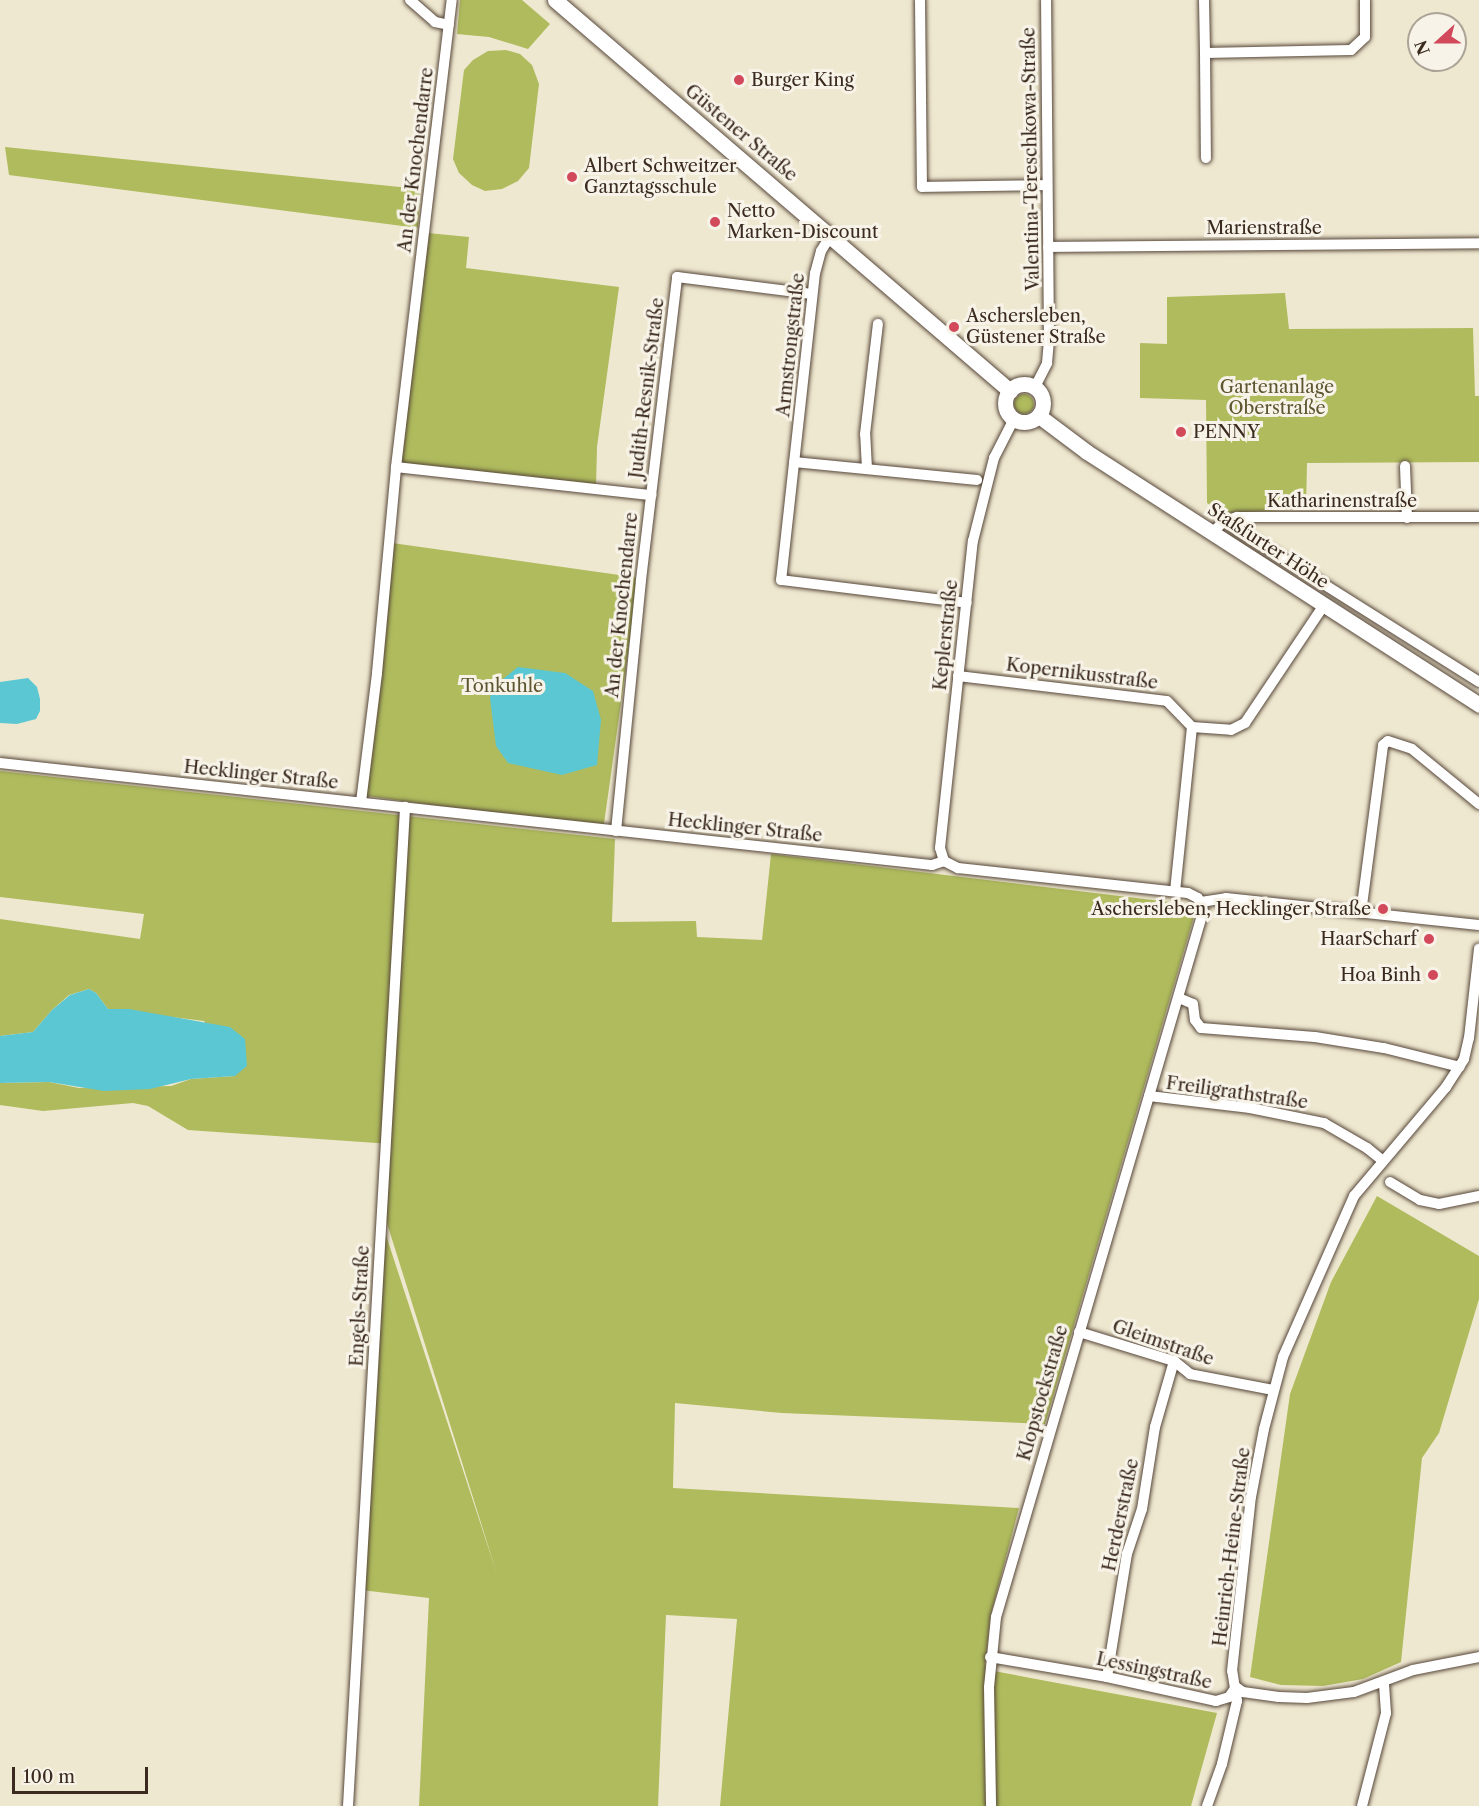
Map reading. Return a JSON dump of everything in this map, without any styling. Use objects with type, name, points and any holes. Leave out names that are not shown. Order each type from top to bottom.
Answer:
[{"type":"main road","name":"Güstener Straße","points":[[555,0],[1010,391]]},
{"type":"main road","points":[[1022,385],[1035,387],[1043,401],[1039,416],[1027,422],[1014,419],[1006,406],[1010,391],[1022,385]]},
{"type":"main road","name":"Staßfurter Höhe","points":[[1039,416],[1087,452],[1479,705]]},
{"type":"street","points":[[410,0],[435,22],[449,25]]},
{"type":"street","name":"An der Knochendarre","points":[[361,802],[377,673],[396,466],[452,0]]},
{"type":"street","points":[[920,0],[922,187],[1047,185]]},
{"type":"street","name":"Valentina-Tereschkowa-Straße","points":[[1035,387],[1047,363],[1048,353],[1046,0]]},
{"type":"street","points":[[1204,0],[1206,158]]},
{"type":"street","points":[[1205,53],[1351,50],[1365,37],[1365,0]]},
{"type":"street","name":"Armstrongstraße","points":[[831,235],[818,258],[812,294],[781,580],[967,603]]},
{"type":"street","name":"Marienstraße","points":[[1048,247],[1479,243]]},
{"type":"street","name":"Judith-Resnik-Straße","points":[[651,495],[676,277],[812,294]]},
{"type":"street","points":[[867,469],[865,434],[878,324]]},
{"type":"street","name":"Keplerstraße","points":[[944,861],[940,848],[973,541],[992,463],[1014,419]]},
{"type":"street","points":[[794,462],[977,480]]},
{"type":"street","name":"An der Knochendarre","points":[[396,466],[651,495],[615,831]]},
{"type":"street","points":[[1405,466],[1407,518]]},
{"type":"street","name":"Katharinenstraße","points":[[1228,519],[1237,517],[1479,517]]},
{"type":"street","points":[[1212,533],[1228,519]]},
{"type":"street","name":"Staßfurter Höhe","points":[[1228,519],[1233,527],[1479,682]]},
{"type":"street","points":[[1175,891],[1192,727],[1231,730],[1245,723],[1324,605]]},
{"type":"street","name":"Kopernikusstraße","points":[[958,676],[1167,701],[1192,727]]},
{"type":"street","points":[[1361,913],[1383,745],[1388,741],[1412,749],[1479,804]]},
{"type":"street","name":"Hecklinger Straße","points":[[0,763],[932,865],[944,861],[958,868],[1175,891],[1194,895],[1201,902],[1226,898],[1479,925]]},
{"type":"street","name":"Engels-Straße","points":[[348,1806],[405,807]]},
{"type":"street","name":"Klopstockstraße","points":[[992,1806],[989,1717],[990,1657],[1000,1603],[1203,918],[1201,902]]},
{"type":"street","name":"Heinrich-Heine-Straße","points":[[1207,1806],[1230,1734],[1237,1701],[1232,1671],[1249,1515],[1273,1390],[1283,1357],[1354,1196],[1460,1067],[1467,1049],[1479,949]]},
{"type":"street","points":[[1179,998],[1193,1004],[1195,1020],[1201,1028],[1315,1037],[1384,1048],[1460,1067]]},
{"type":"street","name":"Freiligrathstraße","points":[[1149,1096],[1250,1108],[1324,1124],[1367,1148],[1382,1160]]},
{"type":"street","points":[[1390,1182],[1420,1200],[1439,1204],[1479,1196]]},
{"type":"street","name":"Gleimstraße","points":[[1079,1332],[1174,1361],[1190,1374],[1273,1390]]},
{"type":"street","name":"Herderstraße","points":[[1107,1677],[1127,1554],[1142,1509],[1155,1427],[1174,1361]]},
{"type":"street","name":"Lessingstraße","points":[[990,1657],[1107,1677],[1216,1701],[1229,1697],[1236,1687],[1243,1692],[1307,1698],[1354,1692],[1384,1683],[1413,1670],[1479,1657]]},
{"type":"street","points":[[1362,1806],[1386,1713],[1384,1683]]},
{"type":"green space","points":[[460,0],[522,0],[550,24],[528,49],[489,37],[457,34]]},
{"type":"green space","points":[[506,50],[520,54],[532,65],[539,84],[529,168],[518,181],[502,189],[485,191],[472,185],[459,173],[453,159],[464,70],[473,60],[488,51]]},
{"type":"green space","points":[[5,147],[420,189],[418,228],[9,175]]},
{"type":"green space","points":[[428,233],[469,237],[466,268],[619,287],[597,447],[596,487],[400,464]]},
{"type":"green space","name":"Gartenanlage Oberstraße","points":[[1285,293],[1289,329],[1473,328],[1475,396],[1479,396],[1479,462],[1307,463],[1306,509],[1224,513],[1207,503],[1206,400],[1140,398],[1140,343],[1167,344],[1167,297]]},
{"type":"green space","points":[[1024,394],[1031,397],[1034,404],[1031,411],[1024,414],[1017,411],[1014,404],[1017,397]]},
{"type":"green space","name":"Tonkuhle","points":[[392,543],[639,578],[603,829],[357,795]]},
{"type":"green space","points":[[0,771],[615,839],[612,922],[696,921],[697,937],[762,940],[771,854],[1186,904],[1195,913],[1045,1424],[782,1413],[675,1403],[673,1488],[1019,1508],[991,1614],[985,1666],[994,1671],[1217,1713],[1191,1806],[720,1806],[737,1619],[666,1615],[658,1806],[419,1806],[429,1598],[361,1590],[381,1220],[497,1574],[386,1220],[391,1144],[188,1130],[148,1106],[133,1103],[43,1111],[0,1105],[0,1083],[49,1082],[79,1088],[171,1086],[191,1079],[235,1076],[204,1021],[108,1009],[96,993],[89,989],[69,995],[33,1032],[0,1036],[0,919],[140,939],[144,914],[0,897]]},
{"type":"green space","points":[[1377,1196],[1479,1256],[1479,1299],[1439,1433],[1422,1458],[1401,1662],[1363,1679],[1323,1686],[1281,1685],[1250,1677],[1290,1394],[1331,1282]]},
{"type":"water","points":[[518,667],[565,673],[593,691],[601,720],[597,765],[562,775],[508,763],[496,746],[490,698],[493,687]]},
{"type":"water","points":[[28,678],[37,687],[40,699],[40,711],[36,719],[17,724],[0,723],[0,682]]},
{"type":"water","points":[[89,989],[96,993],[108,1009],[129,1009],[230,1027],[245,1039],[247,1066],[235,1076],[191,1079],[150,1089],[104,1091],[49,1082],[0,1083],[0,1036],[33,1032],[52,1010],[70,995]]},
{"type":"place","name":"Burger King","points":[[739,80]]},
{"type":"place","name":"Albert Schweitzer Ganztagsschule","points":[[572,177]]},
{"type":"place","name":"Netto Marken-Discount","points":[[715,222]]},
{"type":"place","name":"Aschersleben, Güstener Straße","points":[[954,327]]},
{"type":"place","name":"PENNY","points":[[1181,432]]},
{"type":"place","name":"Aschersleben, Hecklinger Straße","points":[[1383,909]]},
{"type":"place","name":"HaarScharf","points":[[1429,939]]},
{"type":"place","name":"Hoa Binh","points":[[1433,975]]}]
